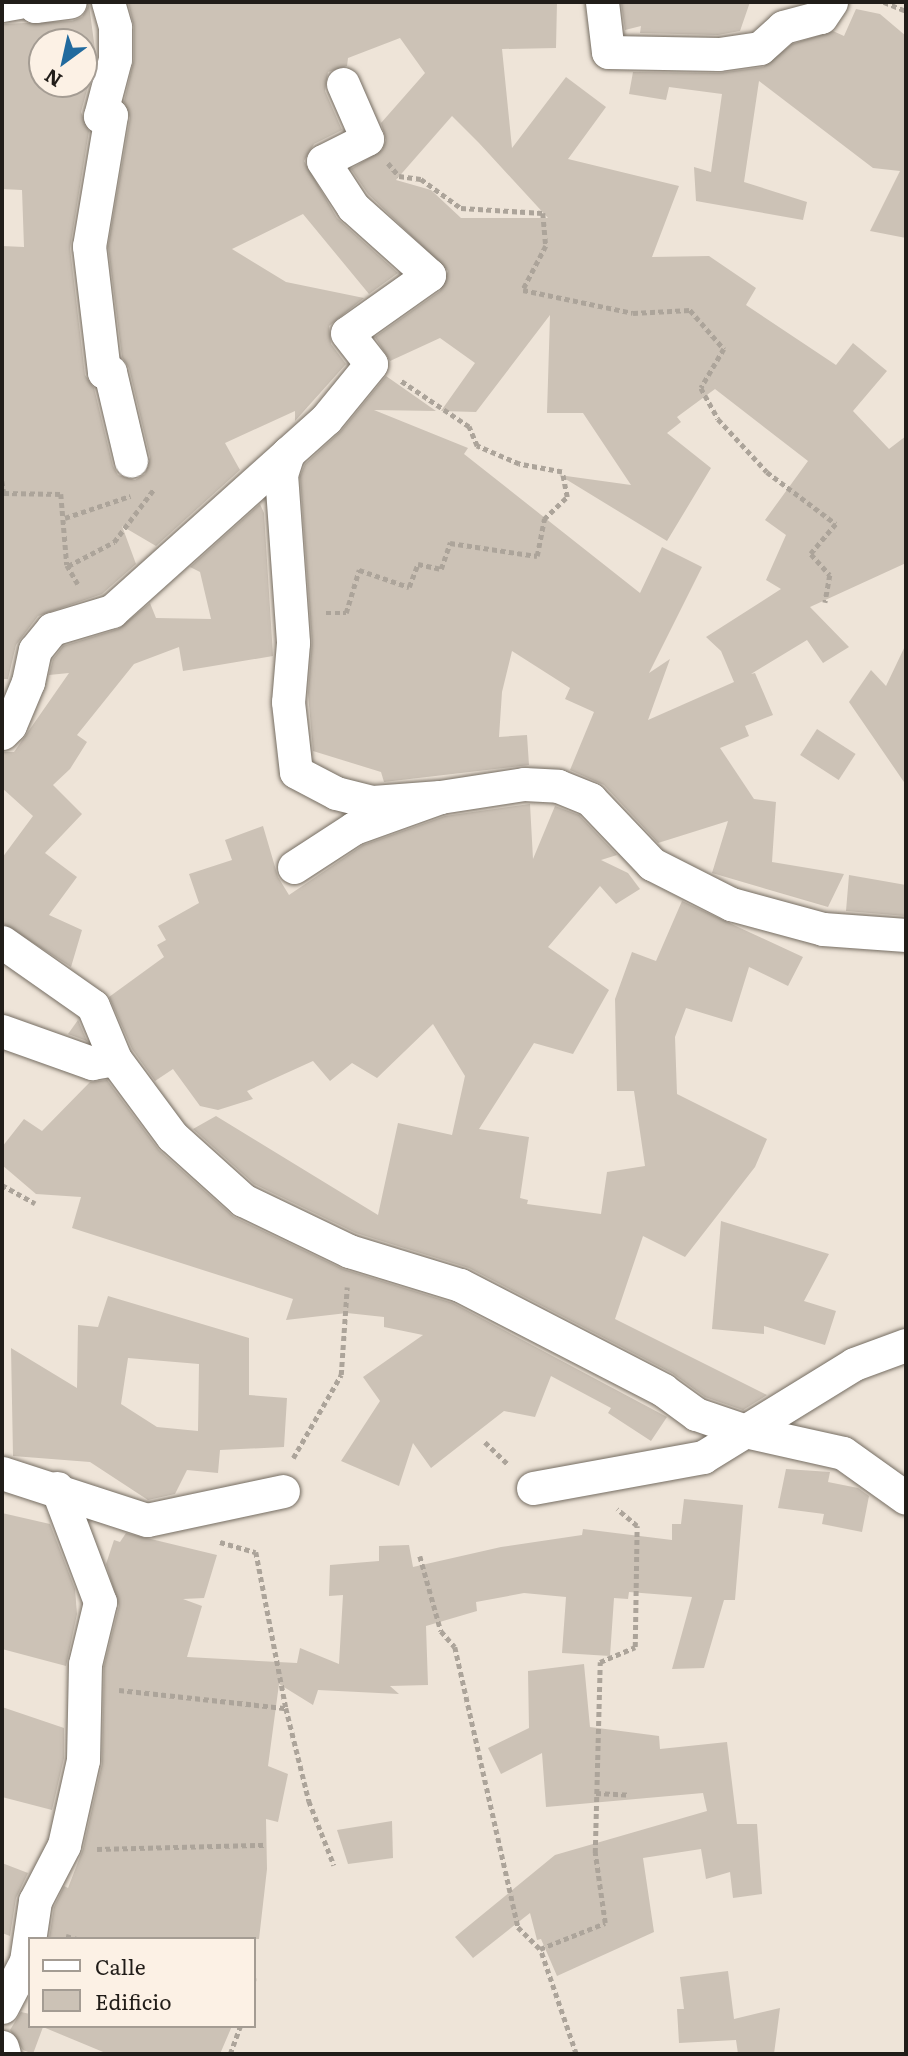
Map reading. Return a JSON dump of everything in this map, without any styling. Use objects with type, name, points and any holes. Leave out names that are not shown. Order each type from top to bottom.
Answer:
[{"type":"street","points":[[2,5],[19,2]]},
{"type":"street","points":[[32,2],[35,6],[70,2]]},
{"type":"street","points":[[108,2],[115,27],[115,59],[100,116],[111,115],[89,246],[104,372],[110,372],[133,476]]},
{"type":"street","points":[[602,2],[608,52],[719,54],[760,48],[783,27],[826,10]]},
{"type":"street","points":[[2,733],[10,725],[28,682],[35,650],[52,629],[105,614],[145,585],[326,419],[371,364],[347,333],[429,275],[353,207],[323,161],[367,139],[343,84]]},
{"type":"street","points":[[288,453],[281,474],[290,611],[288,702],[296,772],[336,793],[373,802],[440,797],[524,784],[558,786],[590,799],[652,864],[731,904],[823,929],[906,936]]},
{"type":"street","points":[[294,867],[354,828],[440,797]]},
{"type":"street","points":[[2,942],[93,1006],[115,1059],[172,1136],[221,1183],[254,1206],[349,1251],[460,1285],[663,1390],[696,1414],[749,1432],[844,1453],[906,1498]]},
{"type":"street","points":[[2,1031],[92,1063],[115,1059]]},
{"type":"street","points":[[533,1488],[703,1457],[749,1432],[854,1364],[906,1345]]},
{"type":"street","points":[[2,1473],[57,1488],[147,1520],[283,1491]]},
{"type":"street","points":[[2,2007],[14,1958],[35,1900],[61,1850],[83,1760],[84,1685],[100,1602],[57,1488]]},
{"type":"street","points":[[2,2048],[4,2054]]},
{"type":"path","points":[[884,2],[906,11]]},
{"type":"path","points":[[421,179],[461,208],[543,212],[546,246],[523,290],[633,313],[690,310],[724,349],[701,388],[718,419],[767,472],[836,524],[811,554],[830,575],[825,603]]},
{"type":"path","points":[[290,611],[346,613],[359,570],[409,587],[418,564],[441,569],[450,543],[537,556],[544,519],[567,497],[562,472],[519,464],[477,446],[469,427],[371,364]]},
{"type":"path","points":[[65,518],[118,503],[133,476]]},
{"type":"path","points":[[2,481],[4,494],[61,495],[68,566],[105,614]]},
{"type":"path","points":[[68,566],[114,542],[154,489],[144,491]]},
{"type":"path","points":[[2,1185],[35,1203]]},
{"type":"path","points":[[292,1460],[341,1375],[349,1251]]},
{"type":"path","points":[[540,1949],[605,1923],[595,1853],[600,1662],[635,1647],[637,1526],[610,1503]]},
{"type":"path","points":[[207,1538],[256,1552],[286,1708],[309,1801],[334,1865]]},
{"type":"path","points":[[419,1556],[441,1631],[455,1647],[518,1927],[540,1949],[576,2054]]},
{"type":"path","points":[[84,1685],[286,1708]]},
{"type":"path","points":[[596,1793],[630,1795]]},
{"type":"path","points":[[61,1850],[266,1844]]},
{"type":"path","points":[[230,2054],[239,2028]]},
{"type":"building","points":[[128,2],[557,2],[556,48],[502,49],[512,148],[566,77],[606,107],[568,159],[679,186],[652,257],[709,256],[756,288],[746,305],[836,365],[853,343],[887,371],[853,411],[889,449],[906,436],[906,563],[810,607],[849,647],[823,663],[807,640],[751,674],[755,673],[773,715],[745,726],[749,736],[720,748],[754,799],[776,802],[772,862],[844,874],[828,907],[712,873],[728,821],[658,843],[604,785],[570,770],[594,712],[565,699],[570,688],[512,651],[502,692],[499,737],[527,735],[529,765],[384,782],[381,772],[313,751],[308,693],[312,642],[300,476],[305,464],[341,431],[386,376],[436,411],[374,410],[468,448],[464,454],[640,593],[662,547],[702,567],[649,673],[670,659],[648,720],[734,682],[721,651],[706,637],[781,589],[766,580],[786,535],[765,520],[808,461],[715,389],[677,417],[681,422],[667,433],[711,468],[667,541],[559,475],[631,485],[583,413],[547,413],[550,315],[476,412],[441,411],[475,363],[440,338],[390,361],[375,337],[440,291],[448,271],[368,194],[351,169],[382,150],[386,140],[381,123],[425,73],[400,38],[348,58],[347,66],[328,72],[325,91],[342,130],[314,144],[304,161],[337,218],[398,273],[369,294],[303,214],[232,249],[286,282],[364,298],[329,326],[331,344],[346,364],[295,421],[295,411],[225,443],[240,470],[156,546],[122,526],[136,564],[102,594],[38,616],[16,645],[8,679],[2,679],[2,246],[24,247],[22,190],[2,189],[2,24],[72,21],[82,17],[89,5],[92,28],[28,28],[28,98],[85,98],[81,112],[89,131],[70,248],[85,375],[94,388],[113,466],[118,475],[135,480],[145,474],[150,457],[129,368],[122,357],[108,246],[130,118],[124,102],[134,59],[134,27]],"holes":[[[452,116],[548,218],[461,218],[431,190],[396,180]]]},
{"type":"building","points":[[621,2],[750,2],[740,31],[718,35],[640,33],[641,26],[625,30]]},
{"type":"building","points":[[856,9],[880,14],[906,36],[906,238],[870,231],[900,171],[873,168],[759,81],[744,182],[807,202],[803,220],[696,201],[694,167],[711,172],[722,94],[669,87],[666,100],[629,94],[633,72],[719,73],[763,67],[792,44],[833,31],[844,36]]},
{"type":"building","points":[[260,504],[264,513],[273,656],[183,671],[179,647],[134,664],[77,735],[87,742],[70,769],[53,785],[82,814],[45,853],[77,877],[49,915],[82,930],[71,967],[2,923],[2,858],[33,816],[2,788],[2,752],[14,752],[69,673],[49,675],[53,659],[63,646],[118,629],[150,603],[156,618],[211,619],[200,572],[190,567]]},
{"type":"building","points":[[906,644],[906,785],[849,702],[871,670],[886,686]]},
{"type":"building","points":[[817,729],[856,754],[839,780],[800,755]]},
{"type":"building","points":[[530,804],[533,859],[555,806],[579,815],[617,855],[601,860],[628,873],[640,889],[616,904],[600,886],[548,947],[609,990],[573,1054],[534,1043],[479,1129],[529,1137],[520,1198],[528,1200],[527,1204],[601,1214],[607,1172],[645,1166],[634,1091],[617,1091],[615,999],[632,952],[656,961],[682,901],[803,957],[788,986],[749,967],[732,1022],[686,1008],[675,1037],[677,1094],[767,1139],[755,1167],[685,1257],[643,1236],[615,1319],[767,1395],[743,1410],[705,1397],[672,1373],[469,1268],[356,1233],[254,1184],[193,1129],[216,1116],[378,1215],[398,1123],[452,1135],[465,1076],[433,1024],[377,1078],[352,1063],[330,1081],[313,1061],[247,1091],[253,1099],[218,1110],[200,1106],[173,1069],[155,1081],[132,1049],[109,997],[164,957],[157,945],[166,940],[158,926],[199,903],[189,874],[232,860],[225,840],[263,826],[278,877],[289,895],[363,845],[445,816]]},
{"type":"building","points":[[849,875],[906,885],[906,916],[846,911]]},
{"type":"building","points":[[78,1020],[87,1041],[68,1034]]},
{"type":"building","points":[[107,1080],[159,1150],[234,1217],[343,1269],[453,1303],[667,1417],[651,1441],[608,1413],[611,1408],[551,1376],[535,1417],[504,1411],[431,1468],[413,1443],[399,1486],[341,1461],[380,1401],[363,1377],[423,1335],[384,1327],[384,1317],[347,1313],[286,1320],[293,1299],[72,1228],[81,1197],[36,1194],[2,1165],[2,1147],[24,1119],[42,1131],[90,1082]]},
{"type":"building","points":[[721,1221],[829,1254],[804,1301],[836,1311],[825,1345],[764,1326],[764,1334],[712,1329]]},
{"type":"building","points":[[108,1296],[249,1338],[249,1395],[287,1398],[284,1447],[220,1450],[218,1473],[187,1470],[175,1494],[148,1500],[90,1462],[13,1456],[11,1348],[77,1388],[78,1325],[98,1327]],"holes":[[[128,1358],[199,1364],[198,1431],[157,1427],[121,1404]]]},
{"type":"building","points":[[786,1469],[830,1472],[828,1482],[858,1488],[869,1496],[862,1532],[822,1524],[824,1514],[778,1508]]},
{"type":"building","points":[[684,1499],[743,1505],[735,1600],[724,1600],[704,1668],[672,1669],[692,1597],[629,1592],[628,1599],[614,1598],[610,1656],[562,1653],[566,1597],[524,1593],[476,1602],[477,1611],[426,1626],[428,1685],[390,1686],[399,1694],[318,1690],[313,1705],[279,1684],[268,1766],[288,1774],[278,1822],[266,1819],[267,1869],[259,1939],[49,1937],[54,1907],[64,1886],[68,1888],[83,1849],[102,1764],[104,1666],[119,1606],[106,1564],[114,1540],[120,1542],[126,1533],[217,1555],[204,1598],[183,1599],[202,1606],[187,1657],[297,1663],[300,1648],[339,1664],[343,1595],[329,1596],[330,1565],[379,1561],[379,1546],[409,1545],[413,1567],[501,1547],[582,1535],[583,1529],[672,1540],[672,1524],[681,1524]]},
{"type":"building","points":[[2,1513],[50,1524],[75,1589],[77,1614],[66,1666],[2,1649]]},
{"type":"building","points":[[584,1664],[590,1727],[659,1736],[660,1749],[727,1742],[737,1824],[757,1824],[762,1894],[733,1898],[730,1872],[706,1879],[701,1849],[643,1858],[654,1932],[557,1976],[541,1939],[537,1940],[530,1913],[473,1958],[455,1937],[555,1855],[707,1811],[703,1793],[546,1807],[542,1753],[501,1774],[488,1748],[529,1728],[528,1671]]},
{"type":"building","points":[[2,1707],[64,1728],[64,1758],[52,1810],[2,1797]]},
{"type":"building","points":[[392,1821],[393,1858],[348,1864],[337,1830]]},
{"type":"building","points":[[2,1863],[28,1873],[16,1898],[10,1936],[2,1933]]},
{"type":"building","points":[[728,1971],[734,2019],[780,2008],[774,2054],[738,2054],[736,2040],[679,2043],[677,2009],[684,2009],[680,1977]]},
{"type":"building","points":[[21,2012],[28,2014],[28,2028],[43,2028],[33,2054],[23,2050],[10,2030]]},
{"type":"building","points":[[45,2028],[231,2028],[220,2054],[108,2054]]}]
